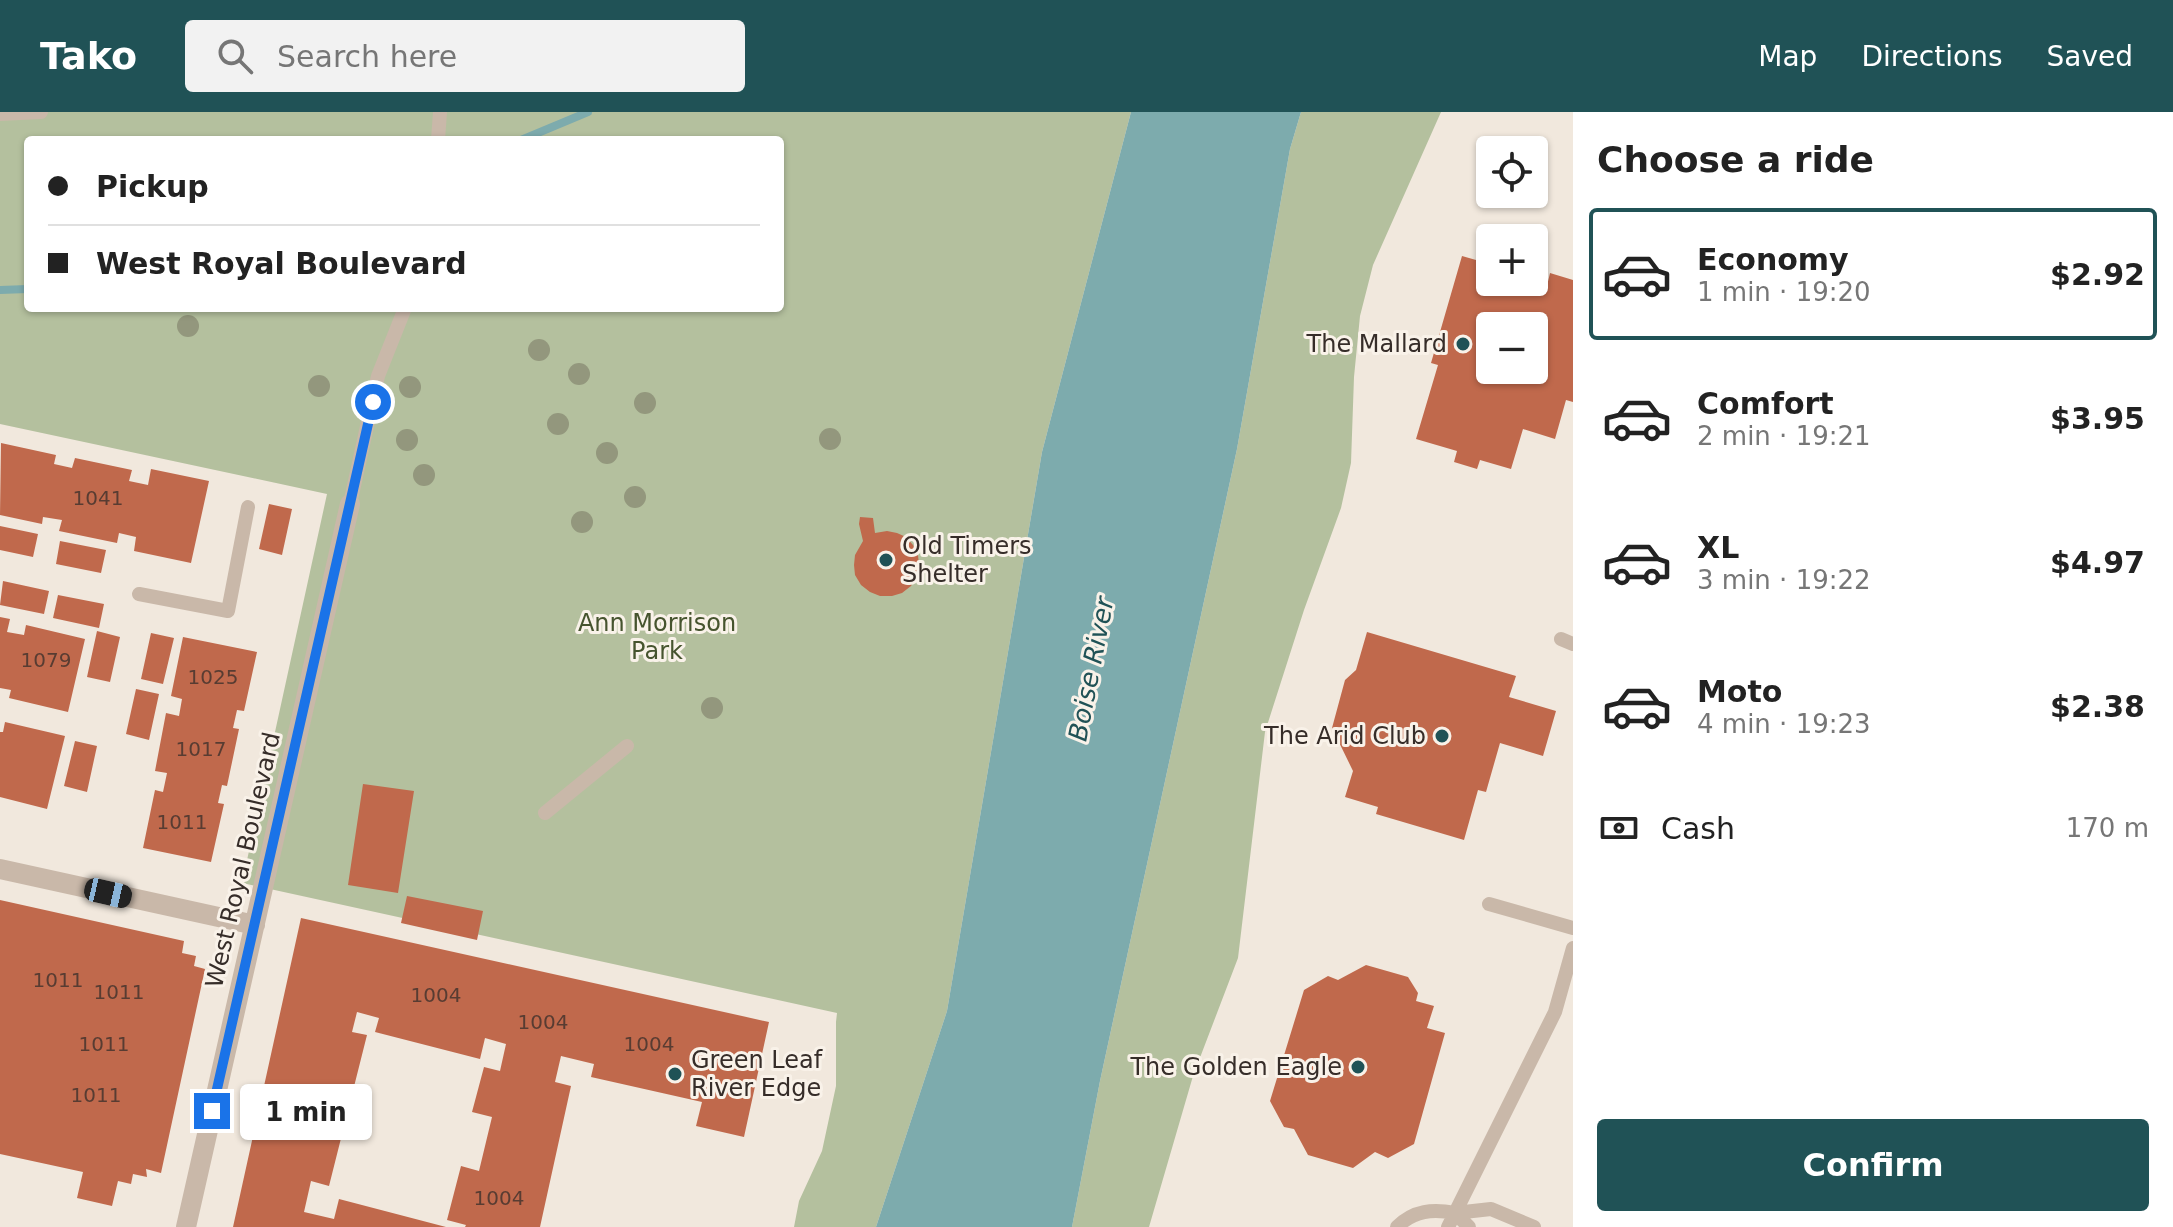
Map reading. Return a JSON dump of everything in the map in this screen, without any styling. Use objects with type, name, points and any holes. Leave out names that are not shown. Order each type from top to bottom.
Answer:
[{"type":"street","name":"West Royal Boulevard","points":[[186,1227],[350,504]]},
{"type":"street","points":[[0,869],[255,925]]},
{"type":"lane","points":[[0,114],[41,112]]},
{"type":"lane","points":[[438,136],[440,112]]},
{"type":"lane","points":[[350,504],[378,376],[403,312]]},
{"type":"lane","points":[[139,594],[228,611],[248,507]]},
{"type":"lane","points":[[545,813],[627,746]]},
{"type":"lane","points":[[1489,904],[1573,928]]},
{"type":"lane","points":[[1448,1227],[1555,1012],[1573,948]]},
{"type":"lane","points":[[1397,1227],[1415,1214],[1436,1209],[1455,1213],[1491,1209],[1534,1227]]},
{"type":"lane","points":[[1455,1213],[1469,1227]]},
{"type":"green space","name":"Ann Morrison Park","points":[[0,112],[1131,112],[1042,452],[947,1011],[876,1227],[794,1227],[799,1201],[822,1151],[836,1086],[837,1013],[242,883],[327,494],[0,424]]},
{"type":"green space","points":[[1301,112],[1441,112],[1373,265],[1360,316],[1351,463],[1341,508],[1265,732],[1238,958],[1193,1076],[1149,1227],[1072,1227],[1100,1081],[1237,449],[1290,149]]},
{"type":"water","name":"Boise River","points":[[1131,112],[1301,112],[1290,149],[1237,449],[1100,1081],[1072,1227],[876,1227],[947,1011],[1042,452]]},
{"type":"building","name":"The Mallard","points":[[1462,256],[1476,260],[1476,296],[1548,296],[1550,273],[1573,280],[1573,402],[1566,400],[1555,439],[1523,429],[1511,469],[1480,460],[1477,469],[1454,462],[1457,451],[1416,439],[1438,365],[1431,363]]},
{"type":"building","points":[[1,443],[56,455],[54,464],[72,468],[75,458],[132,470],[129,481],[148,485],[151,469],[209,481],[191,563],[134,551],[136,537],[119,533],[117,543],[59,531],[62,520],[43,517],[42,524],[0,515]]},
{"type":"building","points":[[269,504],[292,509],[282,555],[259,549]]},
{"type":"building","name":"Old Timers Shelter","points":[[860,517],[873,518],[875,533],[897,533],[913,545],[918,555],[917,576],[902,593],[880,596],[861,585],[855,575],[855,555],[863,541]]},
{"type":"building","points":[[0,526],[38,534],[33,557],[0,550]]},
{"type":"building","points":[[60,541],[106,550],[101,573],[56,564]]},
{"type":"building","points":[[3,581],[49,591],[44,614],[0,605]]},
{"type":"building","points":[[58,595],[104,604],[99,628],[53,618]]},
{"type":"building","points":[[0,617],[10,619],[7,632],[24,635],[26,625],[85,639],[68,712],[9,698],[11,690],[0,688]]},
{"type":"building","points":[[97,631],[120,637],[110,682],[87,677]]},
{"type":"building","name":"The Arid Club","points":[[1367,632],[1516,676],[1509,697],[1556,711],[1543,756],[1500,743],[1486,792],[1478,790],[1464,840],[1376,814],[1378,807],[1345,797],[1353,771],[1332,728],[1345,680],[1356,670]]},
{"type":"building","points":[[151,633],[174,638],[163,684],[141,679]]},
{"type":"building","points":[[183,637],[257,652],[244,711],[237,710],[233,728],[239,729],[227,786],[222,785],[218,803],[224,804],[211,862],[143,848],[155,790],[163,792],[167,773],[155,771],[166,713],[179,716],[182,699],[171,696]]},
{"type":"building","points":[[136,689],[159,694],[149,740],[126,734]]},
{"type":"building","points":[[5,722],[65,736],[47,809],[0,797],[0,732],[3,732]]},
{"type":"building","points":[[75,741],[97,746],[87,792],[64,786]]},
{"type":"building","points":[[363,784],[414,791],[398,893],[348,885]]},
{"type":"building","points":[[407,896],[483,911],[477,940],[401,923]]},
{"type":"building","points":[[0,900],[184,941],[182,953],[196,956],[194,966],[205,969],[161,1173],[146,1169],[147,1177],[133,1174],[131,1184],[118,1181],[112,1206],[77,1198],[83,1172],[0,1154]]},
{"type":"building","name":"Green Leaf River Edge","points":[[301,918],[769,1022],[744,1137],[696,1126],[702,1102],[591,1077],[594,1064],[561,1056],[555,1082],[571,1086],[540,1227],[465,1227],[447,1220],[461,1166],[479,1171],[492,1117],[472,1112],[484,1067],[500,1071],[506,1044],[485,1038],[480,1059],[375,1032],[379,1018],[357,1012],[352,1032],[367,1035],[329,1186],[311,1181],[304,1212],[334,1219],[339,1199],[446,1227],[233,1227]]},
{"type":"building","name":"The Golden Eagle","points":[[1366,965],[1408,977],[1418,993],[1416,1001],[1434,1006],[1427,1028],[1445,1033],[1414,1144],[1388,1158],[1375,1152],[1353,1168],[1308,1155],[1294,1129],[1284,1127],[1270,1101],[1304,990],[1328,976],[1338,980]]},
{"type":"waterway","points":[[531,136],[588,112]]},
{"type":"waterway","points":[[0,290],[24,289]]},
{"type":"place","name":"The Mallard","points":[[1463,344]]},
{"type":"place","name":"Old Timers Shelter","points":[[886,560]]},
{"type":"place","name":"The Arid Club","points":[[1442,736]]},
{"type":"place","name":"The Golden Eagle","points":[[1358,1067]]},
{"type":"place","name":"Green Leaf River Edge","points":[[675,1074]]},
{"type":"route","points":[[212,1111],[373,402]]}]
